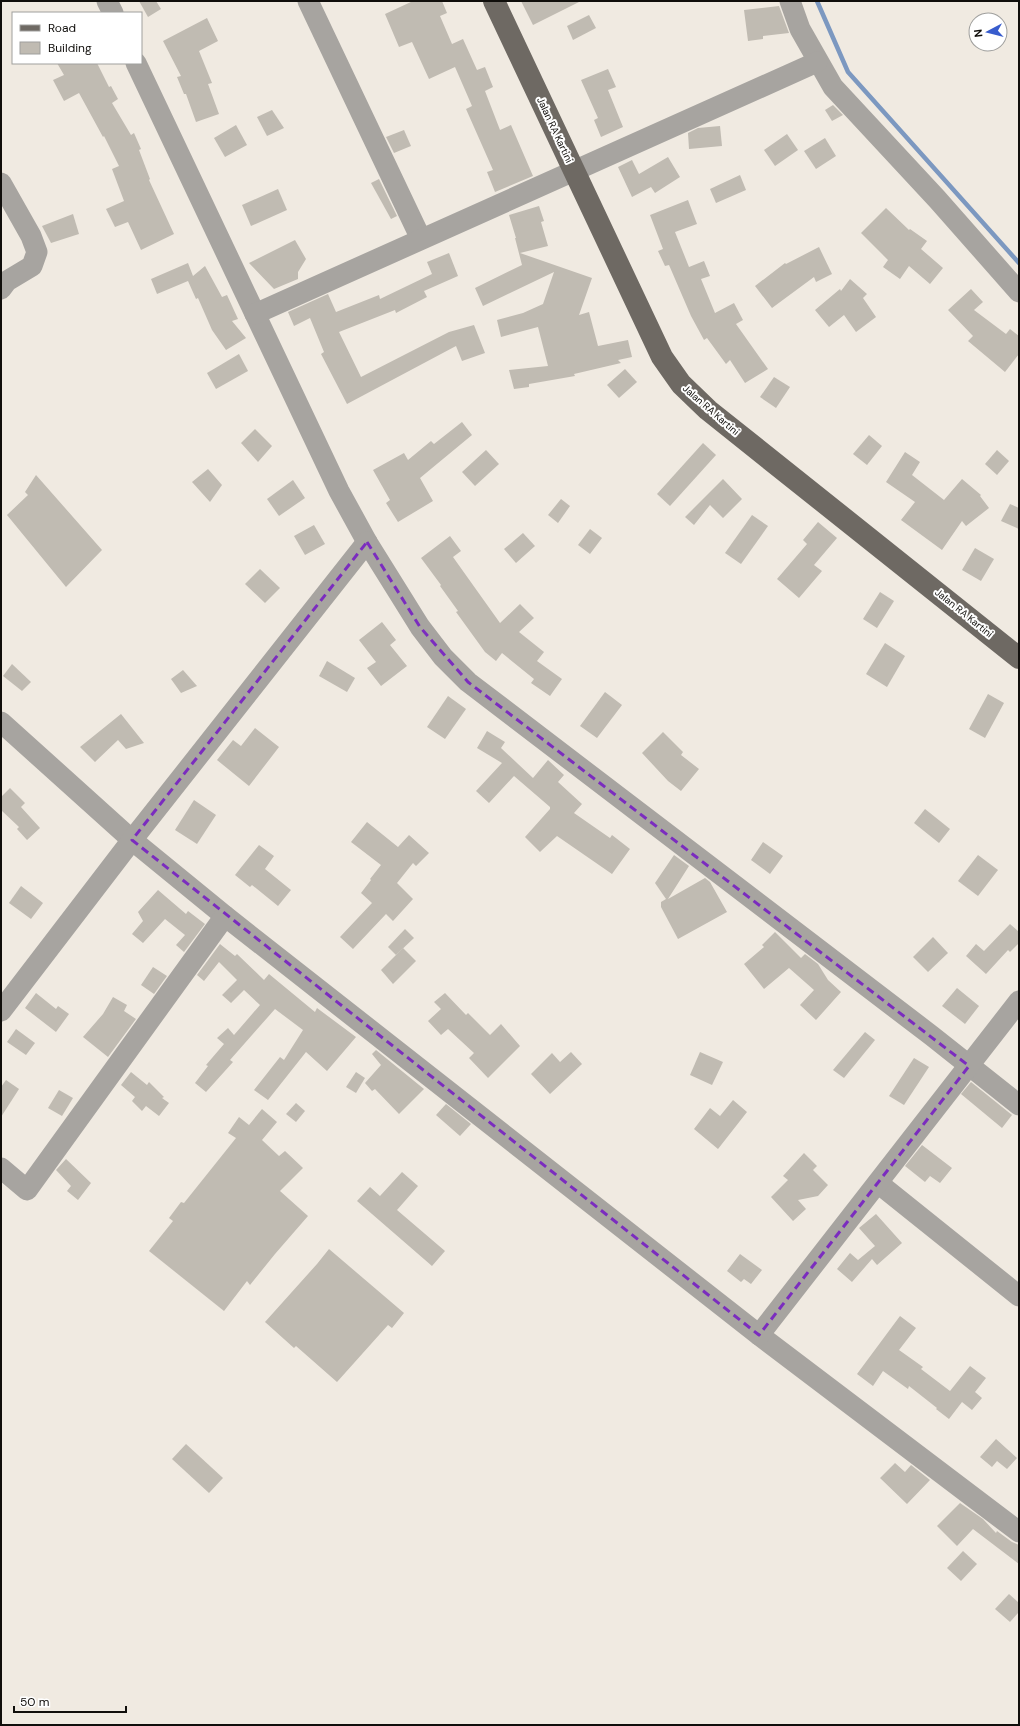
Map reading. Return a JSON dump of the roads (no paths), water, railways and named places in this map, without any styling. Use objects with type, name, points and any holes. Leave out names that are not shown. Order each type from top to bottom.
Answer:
[{"type":"main road","name":"Jalan RA Kartini","points":[[494,1],[662,358],[681,384],[708,410],[1019,658]]},
{"type":"street","points":[[107,1],[112,12]]},
{"type":"street","points":[[308,1],[421,239]]},
{"type":"street","points":[[790,1],[800,30],[817,62],[833,87],[937,199],[1019,292]]},
{"type":"street","points":[[254,314],[817,62]]},
{"type":"street","points":[[136,64],[339,491],[367,542],[420,626],[443,657],[468,682],[1019,1105]]},
{"type":"street","points":[[1,183],[31,236],[38,252],[32,266],[7,281],[1,289]]},
{"type":"street","points":[[1,1011],[132,840],[367,542]]},
{"type":"street","points":[[1,722],[132,840],[226,916],[759,1335],[1019,1532]]},
{"type":"street","points":[[1,1168],[28,1190],[226,916]]},
{"type":"street","points":[[759,1335],[1019,1001]]},
{"type":"street","points":[[878,1183],[1019,1296]]},
{"type":"waterway","points":[[817,1],[848,72],[1019,263]]}]
